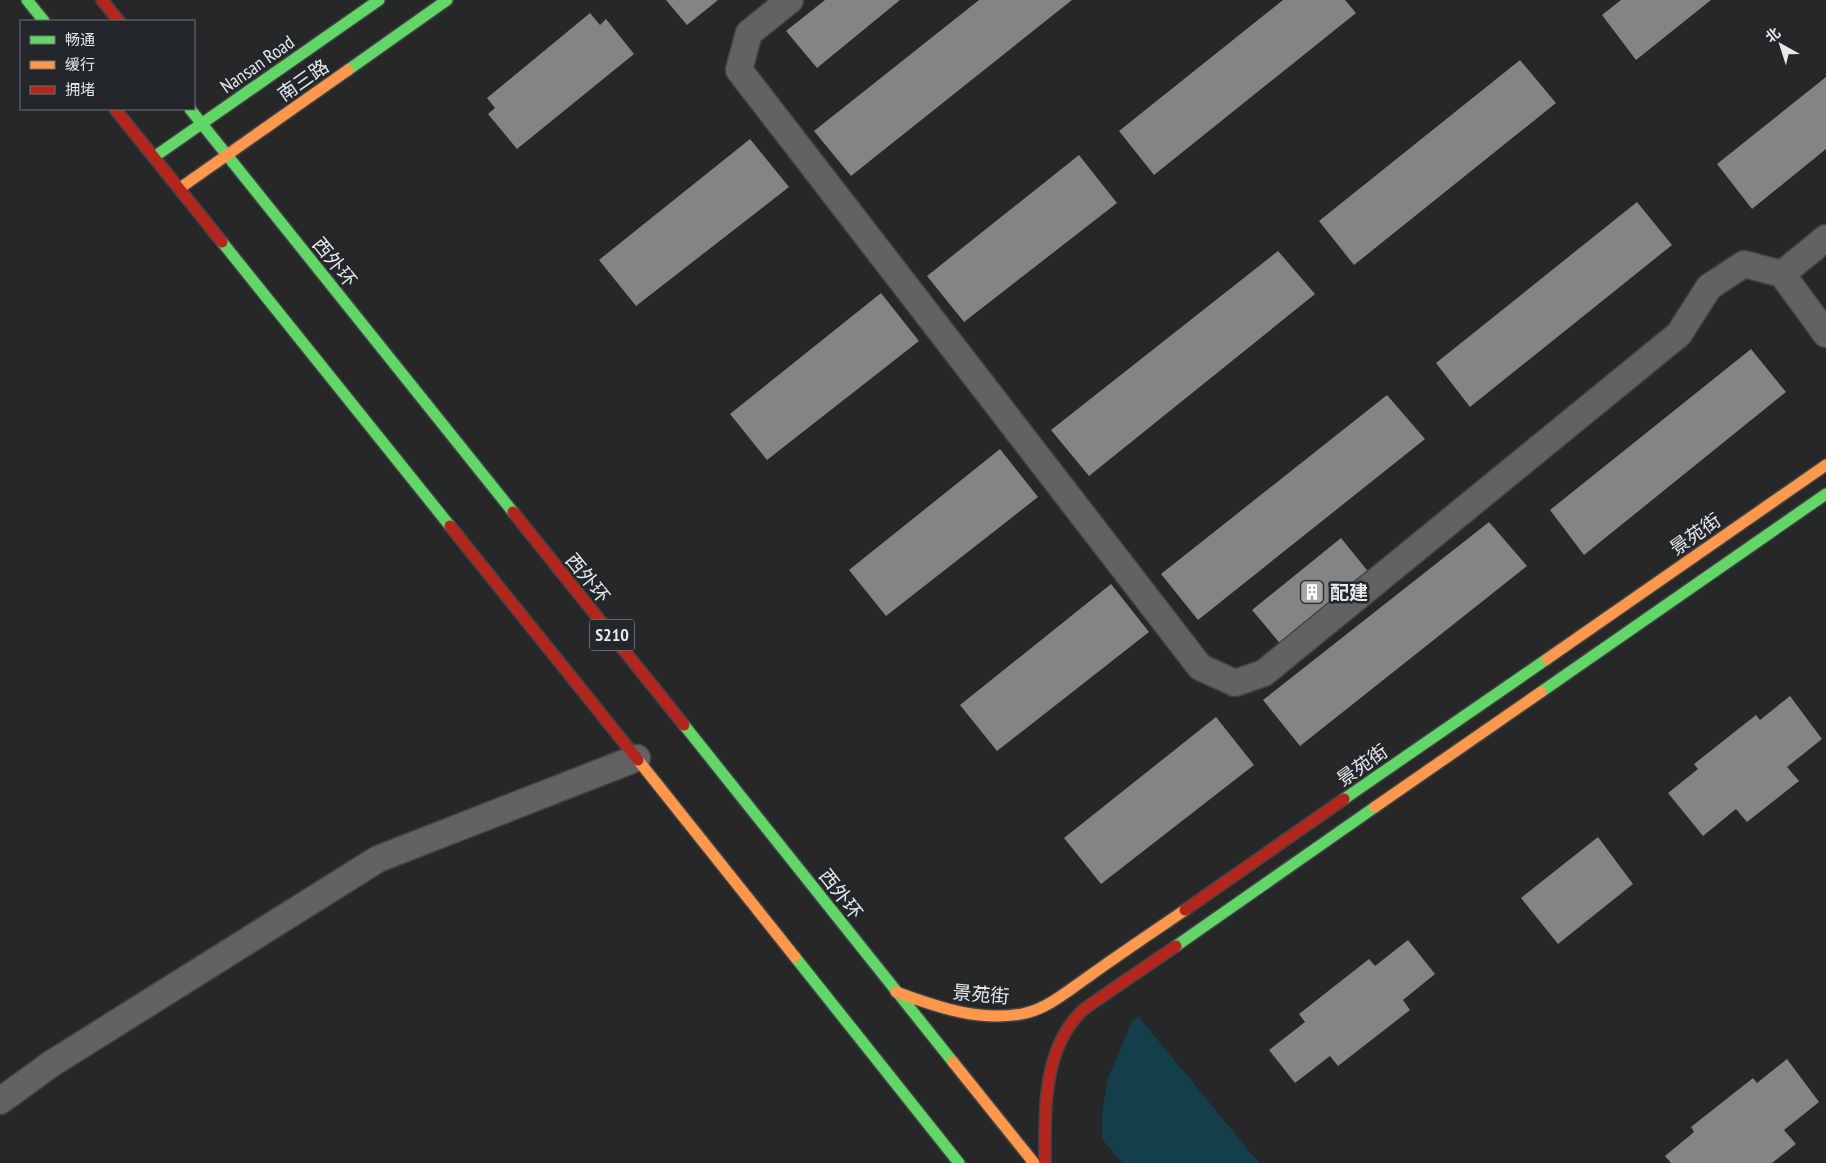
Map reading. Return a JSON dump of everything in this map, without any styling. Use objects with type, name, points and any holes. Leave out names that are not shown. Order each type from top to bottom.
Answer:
[{"type":"main road","points":[[27,0],[43,20]]},
{"type":"main road","points":[[102,0],[118,20]]},
{"type":"main road","name":"Nansan Road","points":[[154,157],[379,0]]},
{"type":"main road","name":"南三路","points":[[180,188],[447,0]]},
{"type":"main road","points":[[116,110],[637,758],[958,1163]]},
{"type":"main road","name":"西外环","points":[[191,110],[1034,1163]]},
{"type":"main road","name":"景苑街","points":[[896,992],[938,1007],[971,1014],[1000,1016],[1027,1014],[1053,1001],[1826,464]]},
{"type":"main road","points":[[1045,1163],[1045,1102],[1049,1072],[1062,1038],[1082,1011],[1826,494]]},
{"type":"street","points":[[790,0],[749,33],[739,70],[1200,667],[1235,682],[1264,674],[1679,334],[1709,287],[1744,264],[1782,274],[1826,334]]},
{"type":"street","points":[[1782,274],[1826,238]]},
{"type":"street","points":[[0,1101],[51,1064],[378,859],[637,758]]},
{"type":"shaded area","points":[[1138,1016],[1259,1163],[1122,1163],[1102,1139],[1102,1112],[1108,1078],[1132,1021]]},
{"type":"building","points":[[666,0],[718,0],[687,25]]},
{"type":"building","points":[[825,0],[900,0],[817,68],[786,31]]},
{"type":"building","points":[[979,0],[1072,0],[851,176],[814,131]]},
{"type":"building","points":[[1283,0],[1345,0],[1356,13],[1154,175],[1119,131]]},
{"type":"building","points":[[1621,0],[1711,0],[1636,60],[1602,15]]},
{"type":"building","points":[[590,13],[600,25],[606,19],[634,54],[517,149],[488,114],[495,108],[487,98]]},
{"type":"building","points":[[1520,60],[1556,103],[1354,265],[1319,221]]},
{"type":"building","points":[[1826,77],[1826,149],[1752,209],[1717,164]]},
{"type":"building","points":[[750,139],[789,187],[636,306],[599,260]]},
{"type":"building","points":[[1079,155],[1117,203],[964,322],[927,276]]},
{"type":"building","points":[[1637,202],[1672,245],[1470,407],[1436,363]]},
{"type":"building","points":[[1278,251],[1315,294],[1089,476],[1051,430]]},
{"type":"building","points":[[881,293],[919,341],[767,460],[730,414]]},
{"type":"building","points":[[1751,349],[1786,392],[1584,555],[1550,510]]},
{"type":"building","points":[[1387,395],[1425,439],[1198,620],[1161,574]]},
{"type":"building","points":[[1000,449],[1038,497],[886,616],[849,570]]},
{"type":"building","points":[[1489,522],[1527,566],[1300,746],[1263,700]]},
{"type":"building","name":"配建","points":[[1341,538],[1371,575],[1283,647],[1252,610]]},
{"type":"building","points":[[1111,584],[1149,632],[997,751],[960,705]]},
{"type":"building","points":[[1790,696],[1822,739],[1787,767],[1799,781],[1747,822],[1736,809],[1703,836],[1668,793],[1698,769],[1694,764],[1756,715],[1760,720]]},
{"type":"building","points":[[1216,717],[1254,765],[1101,884],[1064,838]]},
{"type":"building","points":[[1598,837],[1633,884],[1558,944],[1521,898]]},
{"type":"building","points":[[1408,940],[1435,974],[1403,1000],[1410,1010],[1338,1066],[1330,1056],[1295,1083],[1269,1050],[1305,1022],[1299,1014],[1369,959],[1375,966]]},
{"type":"building","points":[[1787,1059],[1819,1102],[1784,1130],[1796,1144],[1772,1163],[1671,1163],[1665,1156],[1694,1132],[1691,1127],[1753,1078],[1757,1083]]},
{"type":"traffic: fast","points":[[27,0],[43,20]]},
{"type":"traffic: fast","points":[[154,157],[379,0]]},
{"type":"traffic: fast","points":[[348,70],[447,0]]},
{"type":"traffic: fast","points":[[191,110],[513,512]]},
{"type":"traffic: fast","points":[[222,242],[450,526]]},
{"type":"traffic: fast","points":[[1541,692],[1826,494]]},
{"type":"traffic: fast","points":[[1344,799],[1547,659]]},
{"type":"traffic: fast","points":[[684,725],[953,1062]]},
{"type":"traffic: fast","points":[[1176,946],[1375,807]]},
{"type":"traffic: fast","points":[[795,957],[959,1163]]},
{"type":"traffic: slow","points":[[180,188],[348,70]]},
{"type":"traffic: slow","points":[[1547,659],[1826,465]]},
{"type":"traffic: slow","points":[[1375,807],[1541,692]]},
{"type":"traffic: slow","points":[[638,760],[795,957]]},
{"type":"traffic: slow","points":[[896,992],[944,1008],[976,1015],[1009,1016],[1034,1011],[1058,998],[1185,910]]},
{"type":"traffic: slow","points":[[953,1062],[1034,1163]]},
{"type":"traffic: jam","points":[[102,0],[118,20]]},
{"type":"traffic: jam","points":[[116,110],[222,242]]},
{"type":"traffic: jam","points":[[513,512],[684,725]]},
{"type":"traffic: jam","points":[[450,526],[638,760]]},
{"type":"traffic: jam","points":[[1185,910],[1344,799]]},
{"type":"traffic: jam","points":[[1045,1163],[1048,1083],[1059,1044],[1069,1027],[1085,1008],[1176,946]]},
{"type":"place","name":"配建","points":[[1312,592]]}]
